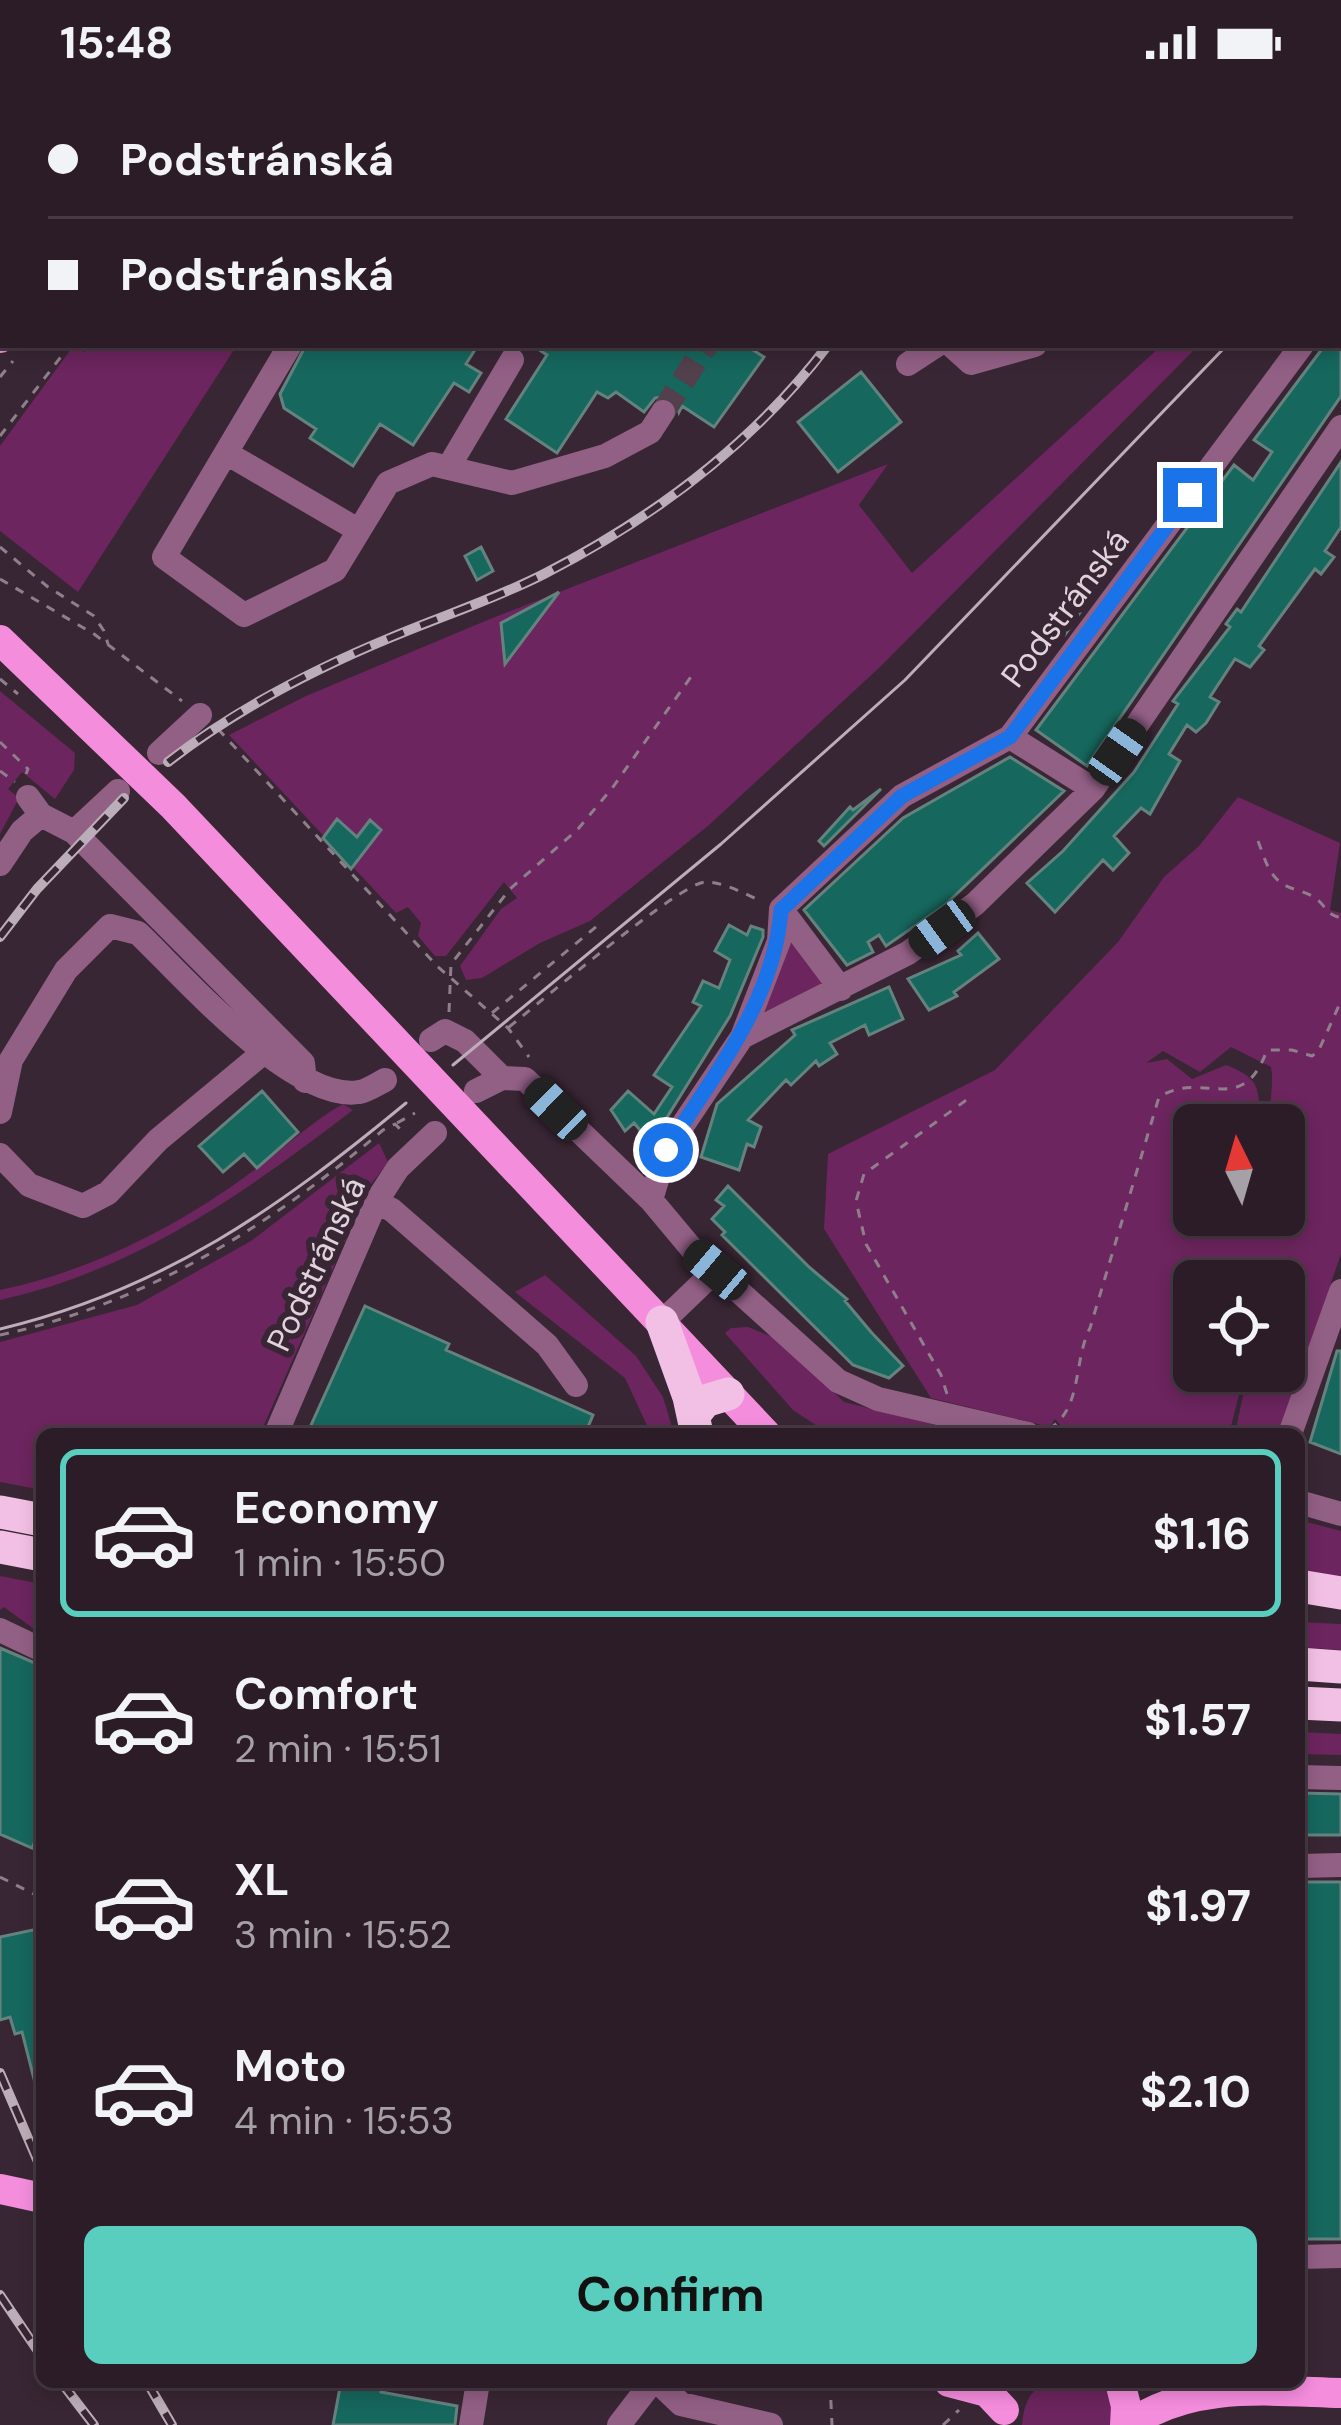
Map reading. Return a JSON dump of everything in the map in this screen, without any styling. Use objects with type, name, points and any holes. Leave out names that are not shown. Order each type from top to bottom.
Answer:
[{"type":"highway","points":[[662,1322],[695,1425]]},
{"type":"highway","points":[[695,1425],[704,1401],[728,1394]]},
{"type":"highway","points":[[0,1512],[36,1519]]},
{"type":"highway","points":[[0,1547],[36,1554]]},
{"type":"highway","points":[[1305,1587],[1341,1593]]},
{"type":"highway","points":[[1305,1664],[1341,1667]]},
{"type":"highway","points":[[1305,1703],[1341,1706]]},
{"type":"main road","points":[[0,640],[113,745],[390,1031],[760,1428]]},
{"type":"main road","points":[[0,2189],[36,2197]]},
{"type":"main road","points":[[1122,2388],[1127,2425],[1169,2402],[1214,2388]]},
{"type":"main road","points":[[1255,2388],[1341,2393]]},
{"type":"main road","points":[[955,2394],[987,2392],[1008,2406]]},
{"type":"street","points":[[288,348],[164,557],[244,615],[335,570],[388,483],[432,464],[512,483],[605,456],[650,432],[663,412]]},
{"type":"street","points":[[908,364],[932,348]]},
{"type":"street","points":[[954,348],[971,363],[1024,348]]},
{"type":"street","name":"Podstránská","points":[[773,906],[902,796],[1010,737],[1300,348]]},
{"type":"street","points":[[448,468],[512,360]]},
{"type":"street","points":[[742,1037],[908,953],[975,904],[1093,789],[1341,427]]},
{"type":"street","points":[[228,454],[358,530]]},
{"type":"street","points":[[159,754],[200,715]]},
{"type":"street","name":"Podstránská","points":[[1010,737],[1093,789]]},
{"type":"street","points":[[74,832],[118,791]]},
{"type":"street","points":[[0,864],[22,831],[29,799],[74,832],[303,1063],[305,1082]]},
{"type":"street","points":[[773,906],[841,989]]},
{"type":"street","points":[[651,1200],[666,1150],[742,1037],[779,941],[773,906]]},
{"type":"street","points":[[0,1112],[11,1060],[66,970],[110,926],[137,933],[264,1052],[305,1082],[360,1092],[385,1080]]},
{"type":"street","points":[[438,1036],[465,1041],[502,1078]]},
{"type":"street","points":[[0,1155],[29,1185],[83,1206],[108,1192],[158,1140],[264,1052]]},
{"type":"street","points":[[476,1091],[502,1078],[525,1079],[651,1200],[692,1249],[838,1381],[878,1399],[1018,1428]]},
{"type":"street","name":"Podstránská","points":[[279,1428],[376,1202],[413,1153],[435,1133]]},
{"type":"street","points":[[376,1202],[392,1210],[548,1345],[576,1385]]},
{"type":"street","points":[[662,1322],[716,1270]]},
{"type":"street","points":[[1292,1428],[1341,1291]]},
{"type":"street","points":[[1305,1504],[1341,1514]]},
{"type":"street","points":[[0,1630],[36,1647]]},
{"type":"street","points":[[1305,1777],[1341,1778]]},
{"type":"street","points":[[1305,1866],[1341,1865]]},
{"type":"street","points":[[1305,2257],[1341,2256]]},
{"type":"street","points":[[471,2425],[477,2388]]},
{"type":"street","points":[[619,2425],[650,2388]]},
{"type":"street","points":[[662,2388],[702,2418],[771,2425]]},
{"type":"path","points":[[0,436],[68,348]]},
{"type":"path","points":[[0,547],[48,587],[94,616],[108,645]]},
{"type":"path","points":[[0,579],[108,645],[217,727],[448,977],[508,1028],[531,1064]]},
{"type":"path","points":[[438,1036],[449,1009],[451,964],[504,896],[578,829],[693,674]]},
{"type":"path","points":[[0,742],[28,769],[29,799]]},
{"type":"path","points":[[1258,841],[1280,884],[1319,901],[1328,914],[1341,918]]},
{"type":"path","points":[[508,1028],[693,884],[708,881],[773,906]]},
{"type":"path","points":[[491,1014],[597,926]]},
{"type":"path","points":[[1047,1428],[1060,1422],[1074,1397],[1079,1348],[1112,1259],[1159,1097],[1181,1087],[1234,1090],[1253,1079],[1267,1050],[1292,1050],[1312,1057],[1341,1000]]},
{"type":"path","points":[[947,1414],[941,1375],[866,1244],[856,1201],[864,1174],[973,1096]]},
{"type":"path","points":[[0,1335],[127,1298],[204,1258],[284,1210],[382,1130],[416,1113]]},
{"type":"path","points":[[395,1124],[413,1153]]},
{"type":"path","points":[[0,1876],[36,1895]]},
{"type":"path","points":[[830,2388],[832,2425]]},
{"type":"path","points":[[943,2425],[955,2394]]},
{"type":"shaded area","points":[[72,348],[84,352],[87,348],[235,348],[78,592],[0,531],[0,446]]},
{"type":"shaded area","points":[[1159,348],[1196,348],[880,667],[709,825],[590,921],[540,943],[482,978],[466,980],[460,966],[501,909],[517,898],[504,882],[446,956],[435,956],[418,936],[421,923],[408,907],[396,913],[229,735],[306,696],[490,619],[888,464],[859,505],[912,573]]},
{"type":"shaded area","points":[[0,691],[75,753],[74,770],[55,799],[22,772],[8,789],[19,798],[0,834]]},
{"type":"shaded area","points":[[1238,797],[1340,843],[1330,910],[1341,913],[1341,1254],[1305,1359],[1305,1260],[1173,1260],[1173,1392],[1240,1392],[1231,1428],[1063,1428],[1055,1419],[1050,1427],[931,1398],[824,1229],[828,1154],[995,1070],[1118,942],[1164,877],[1199,846]]},
{"type":"shaded area","points":[[787,941],[796,942],[827,982],[771,1013],[764,1011]]},
{"type":"shaded area","points":[[343,1104],[353,1110],[187,1225],[97,1269],[0,1300],[0,1290],[68,1271],[164,1228],[225,1191]]},
{"type":"shaded area","points":[[379,1143],[388,1162],[369,1187],[263,1428],[36,1428],[36,1489],[0,1482],[0,1342],[137,1305],[251,1241]]},
{"type":"shaded area","points":[[545,1275],[636,1356],[663,1397],[672,1428],[648,1428],[625,1378],[515,1292]]},
{"type":"shaded area","points":[[748,1327],[780,1340],[844,1402],[947,1428],[820,1428],[793,1410],[725,1333]]},
{"type":"shaded area","points":[[1244,1392],[1293,1392],[1281,1428],[1236,1428]]},
{"type":"shaded area","points":[[1305,1522],[1341,1531],[1341,1577],[1305,1571]]},
{"type":"shaded area","points":[[0,1576],[36,1583],[36,1631],[4,1607],[0,1610]]},
{"type":"shaded area","points":[[1305,1622],[1341,1624],[1341,1650],[1305,1647]]},
{"type":"shaded area","points":[[1305,1732],[1341,1734],[1341,1755],[1305,1754]]},
{"type":"shaded area","points":[[1109,2388],[1110,2425],[1022,2425],[1034,2391]]},
{"type":"building","points":[[304,348],[476,348],[466,364],[481,373],[469,392],[454,383],[413,445],[380,424],[353,466],[310,438],[316,429],[284,408],[280,394]]},
{"type":"building","points":[[536,348],[750,348],[764,357],[714,427],[682,406],[679,412],[677,404],[665,396],[655,398],[644,412],[616,392],[608,398],[597,392],[557,453],[506,419],[547,355]]},
{"type":"building","points":[[1323,348],[1341,349],[1341,396],[1087,766],[1036,730],[1234,465],[1253,480],[1272,452],[1254,440]]},
{"type":"building","points":[[861,372],[901,422],[838,472],[798,422]]},
{"type":"building","points":[[1341,462],[1341,527],[1325,551],[1334,557],[1321,574],[1315,569],[1259,646],[1264,650],[1250,667],[1235,659],[1210,697],[1219,702],[1206,723],[1196,732],[1187,725],[1169,754],[1180,761],[1150,814],[1141,808],[1114,836],[1129,853],[1113,870],[1103,860],[1055,912],[1027,883],[1063,851],[1134,772],[1178,704],[1173,701],[1230,627],[1226,624],[1237,609],[1241,612]]},
{"type":"building","points":[[1120,533],[1131,540],[1101,584],[1089,574]]},
{"type":"building","points":[[481,547],[493,571],[477,580],[465,556]]},
{"type":"building","points":[[559,592],[505,664],[501,623]]},
{"type":"building","points":[[1071,600],[1083,608],[1065,635],[1052,626]]},
{"type":"building","points":[[1010,757],[1064,791],[945,905],[886,946],[879,935],[868,942],[873,952],[847,965],[804,910],[903,818]]},
{"type":"building","points":[[881,789],[824,846],[819,841],[850,807],[853,810]]},
{"type":"building","points":[[337,819],[357,837],[370,820],[381,830],[351,869],[323,838]]},
{"type":"building","points":[[729,925],[747,935],[751,926],[763,930],[763,937],[730,1016],[651,1143],[634,1123],[625,1131],[611,1110],[628,1091],[654,1114],[672,1087],[654,1075],[701,1006],[693,1002],[703,981],[719,988],[730,960],[715,951]]},
{"type":"building","points":[[978,933],[999,959],[954,992],[957,996],[929,1010],[908,979],[961,955],[958,951]]},
{"type":"building","points":[[889,987],[903,1019],[869,1035],[865,1025],[830,1043],[837,1054],[819,1066],[816,1061],[791,1085],[786,1080],[748,1120],[761,1127],[754,1147],[747,1144],[739,1170],[701,1157],[717,1104],[795,1035],[792,1030]]},
{"type":"building","points":[[262,1091],[298,1132],[257,1168],[244,1154],[223,1172],[199,1146]]},
{"type":"building","points":[[728,1186],[847,1299],[903,1366],[889,1378],[853,1365],[722,1235],[725,1232],[712,1219],[724,1206],[716,1200]]},
{"type":"building","points":[[365,1306],[449,1344],[446,1350],[593,1415],[588,1428],[310,1428]]},
{"type":"building","points":[[1337,1351],[1341,1351],[1341,1454],[1310,1442]]},
{"type":"building","points":[[0,1648],[36,1663],[36,1839],[32,1848],[0,1834]]},
{"type":"building","points":[[1305,1793],[1341,1794],[1341,1835],[1305,1835]]},
{"type":"building","points":[[1305,1882],[1341,1882],[1341,2239],[1305,2239]]},
{"type":"building","points":[[36,1929],[36,2087],[22,2032],[15,2034],[10,2017],[0,2020],[0,1937]]},
{"type":"building","points":[[340,2388],[382,2388],[381,2392],[457,2406],[455,2425],[333,2425]]},
{"type":"tunnel","points":[[663,412],[704,348]]},
{"type":"tram line","points":[[453,1065],[721,844],[905,680],[1224,348]]},
{"type":"tram line","points":[[0,1329],[114,1292],[216,1241],[312,1177],[406,1103]]},
{"type":"railway","points":[[168,762],[220,725],[304,677],[525,583],[625,528],[734,446],[768,415],[826,348]]},
{"type":"railway","points":[[0,937],[37,889],[124,798]]},
{"type":"railway","points":[[0,2073],[36,2157]]},
{"type":"railway","points":[[0,2295],[36,2348]]},
{"type":"railway","points":[[66,2388],[94,2425]]},
{"type":"railway","points":[[150,2388],[172,2425]]},
{"type":"route","points":[[666,1150],[742,1037],[779,941],[781,910],[902,796],[1010,737],[1190,495]]}]
